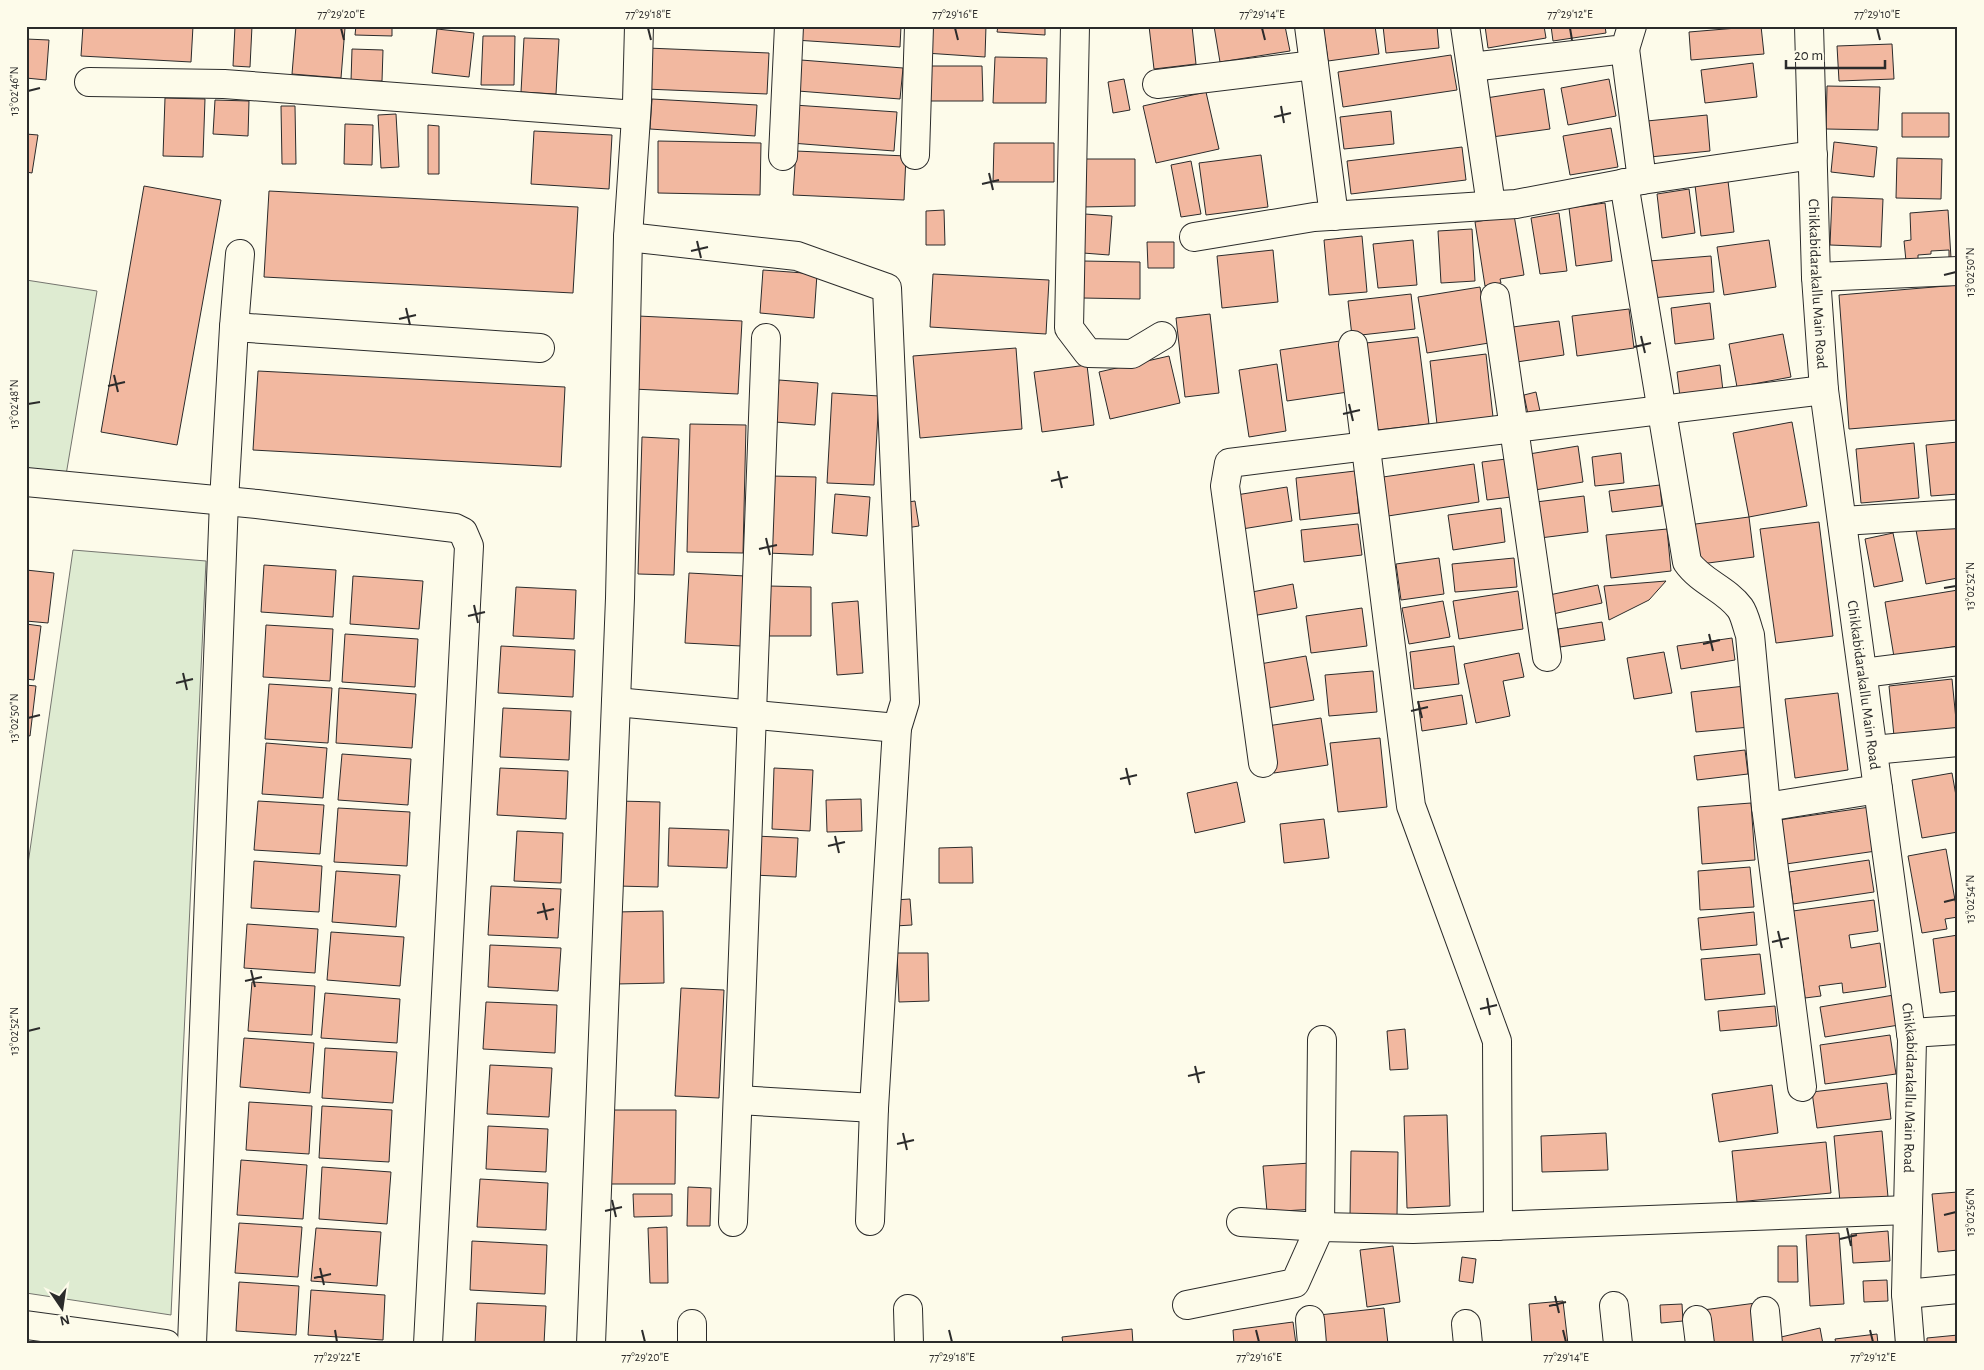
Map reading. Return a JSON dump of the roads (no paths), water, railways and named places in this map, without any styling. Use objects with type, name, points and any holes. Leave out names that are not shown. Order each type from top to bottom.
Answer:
[{"type":"street","points":[[590,1344],[616,702],[628,237],[636,115],[639,26]]},
{"type":"street","points":[[782,156],[789,26]]},
{"type":"street","points":[[915,155],[919,26]]},
{"type":"street","points":[[1075,26],[1069,328],[1088,353],[1132,354],[1162,336]]},
{"type":"street","points":[[1309,26],[1334,216]]},
{"type":"street","points":[[1465,26],[1491,205]]},
{"type":"street","name":"Chikkabidarakallu Main Road","points":[[1809,26],[1816,278],[1824,390],[1911,1033],[1906,1294],[1910,1344]]},
{"type":"street","points":[[1471,67],[1628,38],[1633,182],[1662,411],[1687,562],[1693,571],[1727,595],[1741,609],[1750,634],[1766,807],[1802,1087]]},
{"type":"street","points":[[1157,84],[1314,65]]},
{"type":"street","points":[[89,82],[224,84],[636,115]]},
{"type":"street","points":[[1194,237],[1334,216],[1516,204],[1633,182],[1813,155]]},
{"type":"street","points":[[628,237],[797,256],[887,288],[905,702],[897,728],[874,1108],[870,1221]]},
{"type":"street","points":[[192,1344],[224,501],[240,254]]},
{"type":"street","points":[[1816,278],[1958,271]]},
{"type":"street","points":[[1494,297],[1546,657]]},
{"type":"street","points":[[234,328],[540,348]]},
{"type":"street","points":[[733,1222],[766,338]]},
{"type":"street","points":[[1354,345],[1411,806],[1497,1041],[1498,1226]]},
{"type":"street","points":[[1263,763],[1225,486],[1229,463],[1824,390]]},
{"type":"street","points":[[26,482],[224,501],[455,528],[467,538],[469,546],[428,1344]]},
{"type":"street","points":[[1842,521],[1958,514]]},
{"type":"street","points":[[1863,673],[1958,660]]},
{"type":"street","points":[[616,702],[897,728]]},
{"type":"street","points":[[1873,750],[1958,742]]},
{"type":"street","points":[[1766,807],[1878,789]]},
{"type":"street","points":[[1911,1033],[1958,1030]]},
{"type":"street","points":[[1187,1305],[1295,1283],[1320,1227],[1322,1040]]},
{"type":"street","points":[[738,1100],[874,1108]]},
{"type":"street","points":[[1241,1222],[1320,1227],[1413,1229],[1908,1210]]},
{"type":"street","points":[[1906,1294],[1958,1289]]},
{"type":"street","points":[[1614,1306],[1618,1344]]},
{"type":"street","points":[[908,1309],[909,1344]]},
{"type":"street","points":[[1765,1311],[1768,1344]]},
{"type":"street","points":[[26,1325],[166,1344]]}]
